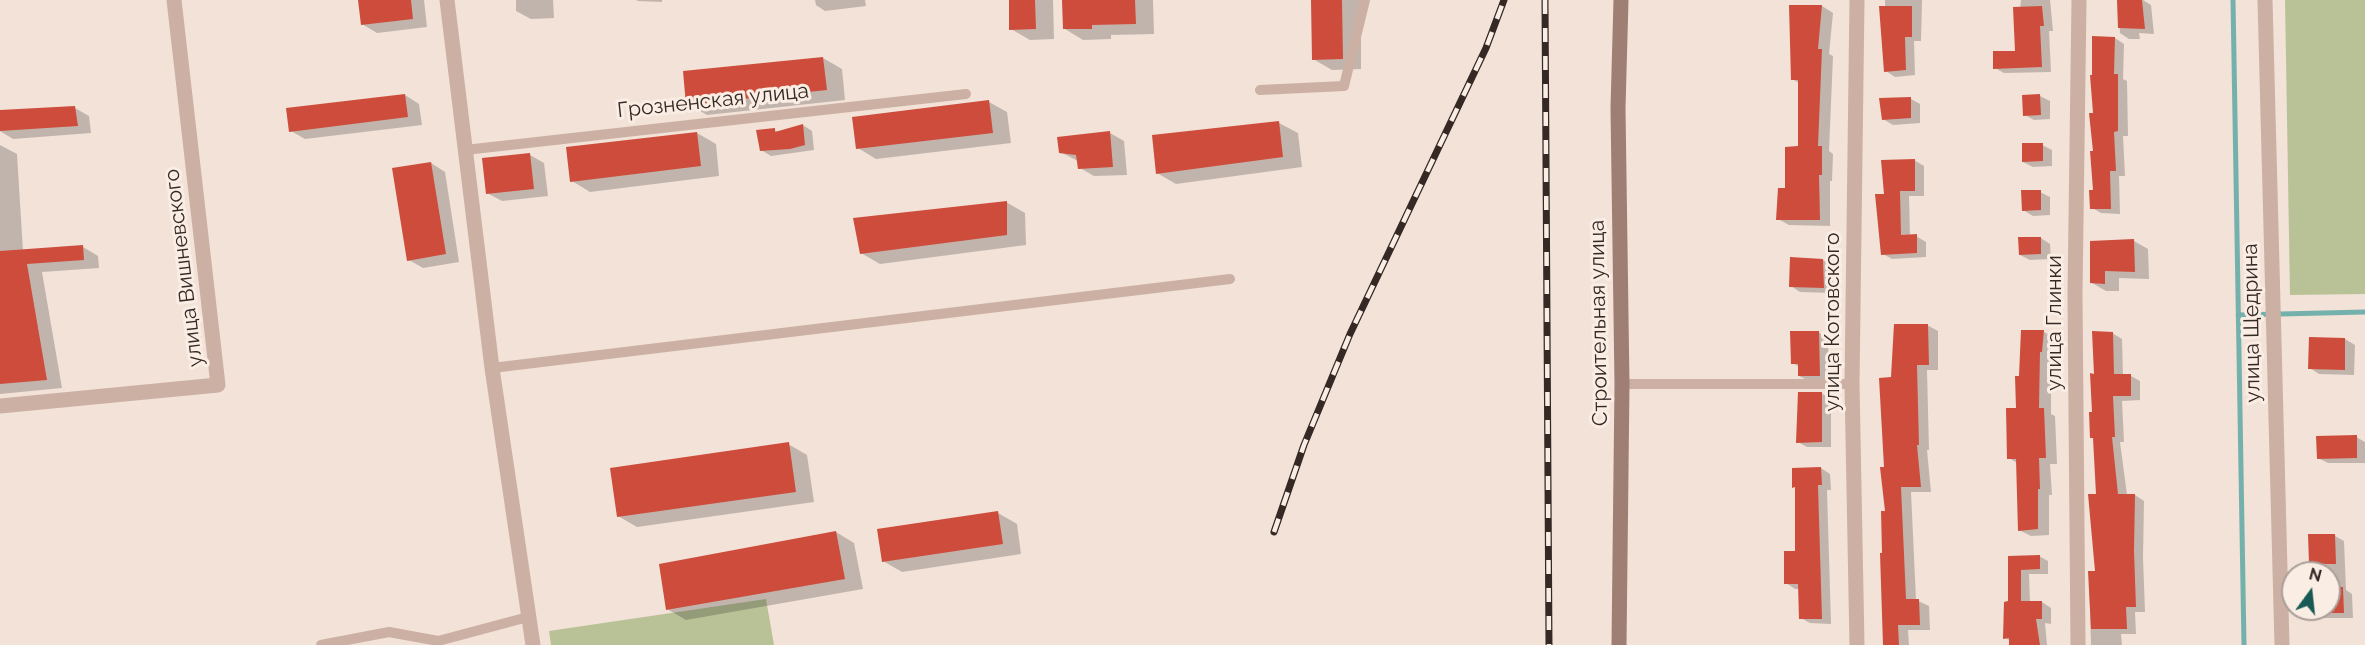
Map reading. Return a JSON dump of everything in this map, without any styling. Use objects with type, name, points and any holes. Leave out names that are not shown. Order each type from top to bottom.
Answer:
[{"type":"street","name":"улица Вишневского","points":[[0,406],[218,385],[174,0]]},
{"type":"street","points":[[447,0],[492,368],[532,645]]},
{"type":"street","name":"Строительная улица","points":[[1619,645],[1622,384],[1618,108],[1621,0]]},
{"type":"street","name":"улица Котовского","points":[[1857,0],[1852,384],[1857,645]]},
{"type":"street","name":"улица Глинки","points":[[2078,645],[2074,294],[2079,0]]},
{"type":"street","name":"улица Щедрина","points":[[2265,0],[2282,645]]},
{"type":"lane","points":[[1260,90],[1344,86],[1365,0]]},
{"type":"lane","name":"Грозненская улица","points":[[465,150],[966,94]]},
{"type":"lane","points":[[492,368],[1230,279]]},
{"type":"lane","points":[[1622,384],[1852,384]]},
{"type":"lane","points":[[321,645],[389,632],[438,641],[528,617]]},
{"type":"green space","points":[[2285,0],[2365,0],[2365,294],[2290,295]]},
{"type":"green space","points":[[766,599],[774,645],[551,645],[549,631]]},
{"type":"building","points":[[358,0],[411,0],[413,19],[361,25]]},
{"type":"building","points":[[1009,0],[1035,0],[1036,29],[1009,30]]},
{"type":"building","points":[[1062,0],[1135,0],[1136,24],[1092,25],[1092,29],[1063,29]]},
{"type":"building","points":[[1311,0],[1342,0],[1343,59],[1312,60]]},
{"type":"building","points":[[2117,0],[2142,0],[2145,29],[2118,28]]},
{"type":"building","points":[[1789,5],[1822,5],[1818,49],[1822,49],[1818,146],[1822,146],[1822,175],[1819,175],[1820,220],[1776,220],[1778,188],[1785,188],[1785,147],[1798,146],[1798,80],[1791,80]]},
{"type":"building","points":[[1879,6],[1912,6],[1912,37],[1905,37],[1906,70],[1884,72]]},
{"type":"building","points":[[2042,6],[2044,26],[2040,26],[2042,67],[1993,69],[1993,51],[2015,51],[2013,7]]},
{"type":"building","points":[[2092,36],[2115,37],[2114,74],[2118,74],[2118,131],[2114,132],[2116,171],[2110,171],[2111,209],[2090,209],[2089,190],[2093,190],[2090,151],[2093,151],[2089,113],[2093,113],[2090,75],[2092,75]]},
{"type":"building","points":[[823,57],[827,90],[686,105],[683,71]]},
{"type":"building","points":[[405,94],[408,117],[289,132],[286,108]]},
{"type":"building","points":[[2040,94],[2041,115],[2023,116],[2022,95]]},
{"type":"building","points":[[1911,97],[1911,118],[1882,120],[1879,98]]},
{"type":"building","points":[[989,100],[993,133],[856,149],[852,117]]},
{"type":"building","points":[[75,106],[78,126],[0,131],[0,110]]},
{"type":"building","points":[[1279,121],[1283,157],[1156,174],[1152,135]]},
{"type":"building","points":[[803,124],[805,145],[790,149],[760,151],[756,130],[775,128],[775,132]]},
{"type":"building","points":[[1110,131],[1113,167],[1078,169],[1076,155],[1059,153],[1057,137]]},
{"type":"building","points":[[697,132],[701,166],[570,182],[566,147]]},
{"type":"building","points":[[2022,143],[2043,143],[2043,161],[2022,162]]},
{"type":"building","points":[[530,153],[534,189],[486,194],[482,158]]},
{"type":"building","points":[[1915,159],[1915,191],[1900,191],[1901,235],[1917,234],[1917,253],[1881,255],[1875,194],[1884,194],[1881,160]]},
{"type":"building","points":[[431,162],[446,254],[407,261],[392,168]]},
{"type":"building","points":[[2021,190],[2041,190],[2041,210],[2022,211]]},
{"type":"building","points":[[1007,201],[1007,235],[860,254],[853,218]]},
{"type":"building","points":[[2018,237],[2041,237],[2041,254],[2019,255]]},
{"type":"building","points":[[2134,239],[2135,272],[2105,271],[2105,284],[2090,283],[2090,241]]},
{"type":"building","points":[[83,245],[84,260],[27,264],[47,380],[0,384],[0,251]]},
{"type":"building","points":[[1790,257],[1823,259],[1824,288],[1789,287]]},
{"type":"building","points":[[1894,324],[1928,324],[1929,365],[1917,365],[1919,445],[1917,445],[1921,487],[1901,487],[1906,599],[1919,599],[1920,625],[1898,625],[1899,645],[1883,645],[1880,553],[1882,553],[1881,511],[1885,511],[1880,467],[1884,467],[1879,378],[1891,377]]},
{"type":"building","points":[[2021,330],[2044,330],[2042,352],[2040,352],[2039,408],[2044,408],[2046,458],[2039,458],[2038,529],[2018,531],[2016,459],[2007,459],[2006,408],[2016,408],[2015,376],[2019,376]]},
{"type":"building","points":[[1790,331],[1819,331],[1820,376],[1798,376],[1798,364],[1791,364]]},
{"type":"building","points":[[2092,331],[2113,332],[2114,374],[2131,374],[2131,396],[2113,396],[2115,437],[2112,437],[2118,494],[2135,494],[2136,607],[2126,607],[2127,629],[2091,629],[2088,571],[2095,571],[2088,494],[2096,494],[2089,412],[2092,412],[2090,373],[2094,374]]},
{"type":"building","points":[[2309,337],[2345,338],[2345,370],[2308,369]]},
{"type":"building","points":[[1798,392],[1822,392],[1822,442],[1796,443]]},
{"type":"building","points":[[2357,435],[2357,458],[2317,459],[2316,436]]},
{"type":"building","points":[[789,442],[796,492],[617,517],[610,468]]},
{"type":"building","points":[[1821,467],[1822,485],[1818,485],[1822,619],[1799,619],[1798,584],[1784,584],[1784,551],[1795,551],[1795,487],[1792,488],[1792,468]]},
{"type":"building","points":[[998,511],[1003,544],[882,562],[877,529]]},
{"type":"building","points":[[836,531],[845,579],[666,610],[659,564]]},
{"type":"building","points":[[2308,534],[2335,534],[2336,561],[2309,561]]},
{"type":"building","points":[[2040,555],[2040,569],[2021,570],[2021,601],[2042,601],[2042,619],[2036,619],[2040,645],[2009,645],[2009,638],[2003,639],[2004,602],[2008,601],[2008,556]]},
{"type":"building","points":[[2341,587],[2343,587],[2344,613],[2341,613]]},
{"type":"waterway","points":[[2233,0],[2244,645]]},
{"type":"waterway","points":[[2238,315],[2365,312]]},
{"type":"railway","points":[[1274,532],[1304,445],[1350,334],[1486,48],[1504,0]]},
{"type":"railway","points":[[1545,0],[1549,645]]}]
